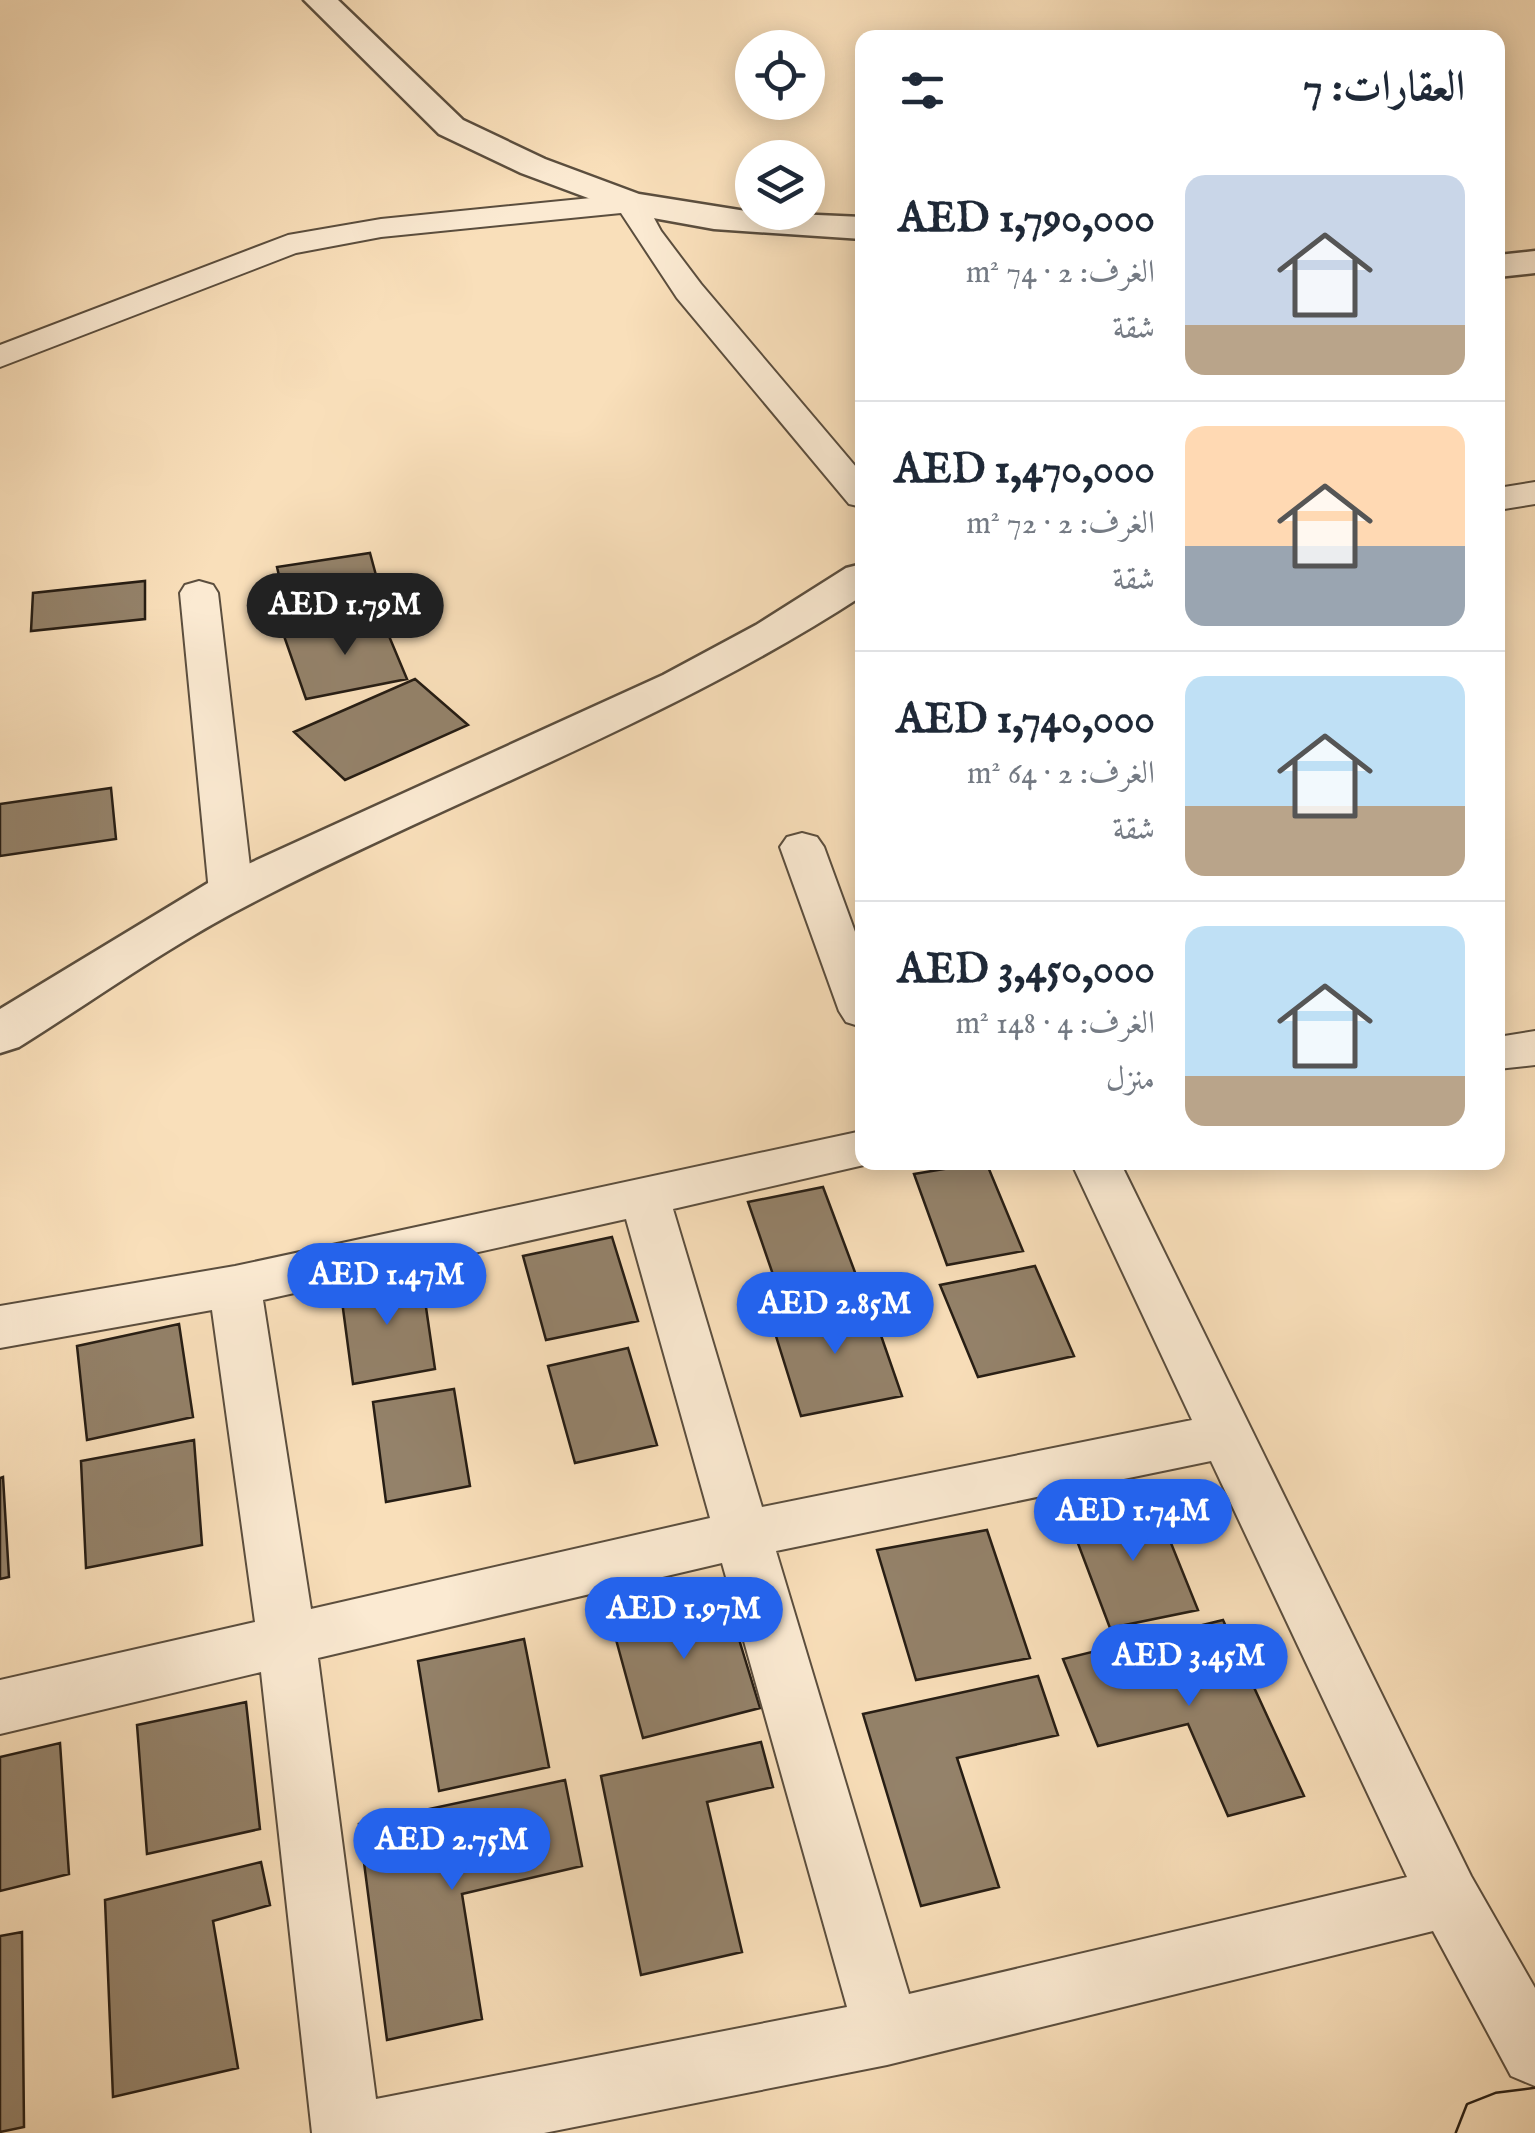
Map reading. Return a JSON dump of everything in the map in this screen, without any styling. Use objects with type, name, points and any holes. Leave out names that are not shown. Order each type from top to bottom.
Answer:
[{"type":"main road","points":[[1496,2133],[1535,2128]]},
{"type":"street","points":[[320,0],[451,127],[533,166],[631,203],[714,218],[855,228]]},
{"type":"street","points":[[0,357],[288,245],[381,228],[631,203]]},
{"type":"street","points":[[631,203],[646,233],[689,291],[855,488]]},
{"type":"street","points":[[1505,263],[1535,262]]},
{"type":"street","points":[[1505,497],[1535,493]]},
{"type":"street","points":[[0,1034],[231,892],[679,686],[772,635],[855,582]]},
{"type":"street","points":[[198,593],[231,892]]},
{"type":"street","points":[[802,847],[855,992]]},
{"type":"street","points":[[1505,1052],[1535,1048]]},
{"type":"street","points":[[0,1327],[234,1286],[855,1151]]},
{"type":"street","points":[[1099,1170],[1450,1897],[1535,2053]]},
{"type":"street","points":[[645,1199],[887,2032]]},
{"type":"street","points":[[234,1286],[287,1642],[346,2133]]},
{"type":"street","points":[[0,1707],[744,1534],[1227,1436]]},
{"type":"street","points":[[374,2133],[887,2032],[1450,1897]]},
{"type":"building","points":[[370,553],[384,605],[289,619],[277,567]]},
{"type":"building","points":[[145,581],[145,619],[31,631],[33,593]]},
{"type":"building","points":[[381,617],[407,679],[306,699],[284,636]]},
{"type":"building","points":[[415,679],[468,725],[345,780],[294,732]]},
{"type":"building","points":[[111,788],[116,839],[0,856],[0,804]]},
{"type":"building","points":[[989,1170],[1023,1251],[947,1265],[914,1174]]},
{"type":"building","points":[[823,1187],[856,1275],[779,1292],[748,1202]]},
{"type":"building","points":[[612,1237],[638,1321],[546,1340],[523,1256]]},
{"type":"building","points":[[1035,1266],[1074,1356],[978,1377],[940,1285]]},
{"type":"building","points":[[421,1273],[435,1369],[353,1384],[340,1286]]},
{"type":"building","points":[[868,1298],[902,1396],[801,1416],[770,1317]]},
{"type":"building","points":[[179,1324],[193,1417],[87,1440],[77,1346]]},
{"type":"building","points":[[628,1348],[657,1445],[575,1463],[548,1366]]},
{"type":"building","points":[[454,1389],[470,1486],[386,1502],[373,1402]]},
{"type":"building","points":[[194,1440],[202,1545],[86,1568],[81,1461]]},
{"type":"building","points":[[3,1477],[9,1577],[0,1579],[0,1478]]},
{"type":"building","points":[[1154,1501],[1198,1610],[1110,1628],[1068,1517]]},
{"type":"building","points":[[987,1530],[1030,1658],[916,1680],[877,1550]]},
{"type":"building","points":[[723,1587],[760,1708],[643,1738],[609,1614]]},
{"type":"building","points":[[1223,1620],[1304,1796],[1228,1816],[1188,1724],[1098,1746],[1063,1659]]},
{"type":"building","points":[[524,1639],[549,1767],[439,1791],[418,1661]]},
{"type":"building","points":[[1038,1676],[1058,1735],[957,1758],[999,1887],[921,1906],[863,1714]]},
{"type":"building","points":[[246,1702],[260,1829],[147,1854],[137,1725]]},
{"type":"building","points":[[761,1742],[773,1787],[707,1802],[742,1952],[641,1975],[601,1776]]},
{"type":"building","points":[[60,1743],[69,1874],[0,1891],[0,1757]]},
{"type":"building","points":[[565,1780],[582,1866],[462,1894],[482,2019],[387,2040],[359,1824]]},
{"type":"building","points":[[261,1862],[270,1905],[213,1921],[238,2068],[113,2097],[105,1900]]},
{"type":"building","points":[[22,1932],[24,2127],[0,2132],[0,1936]]}]
